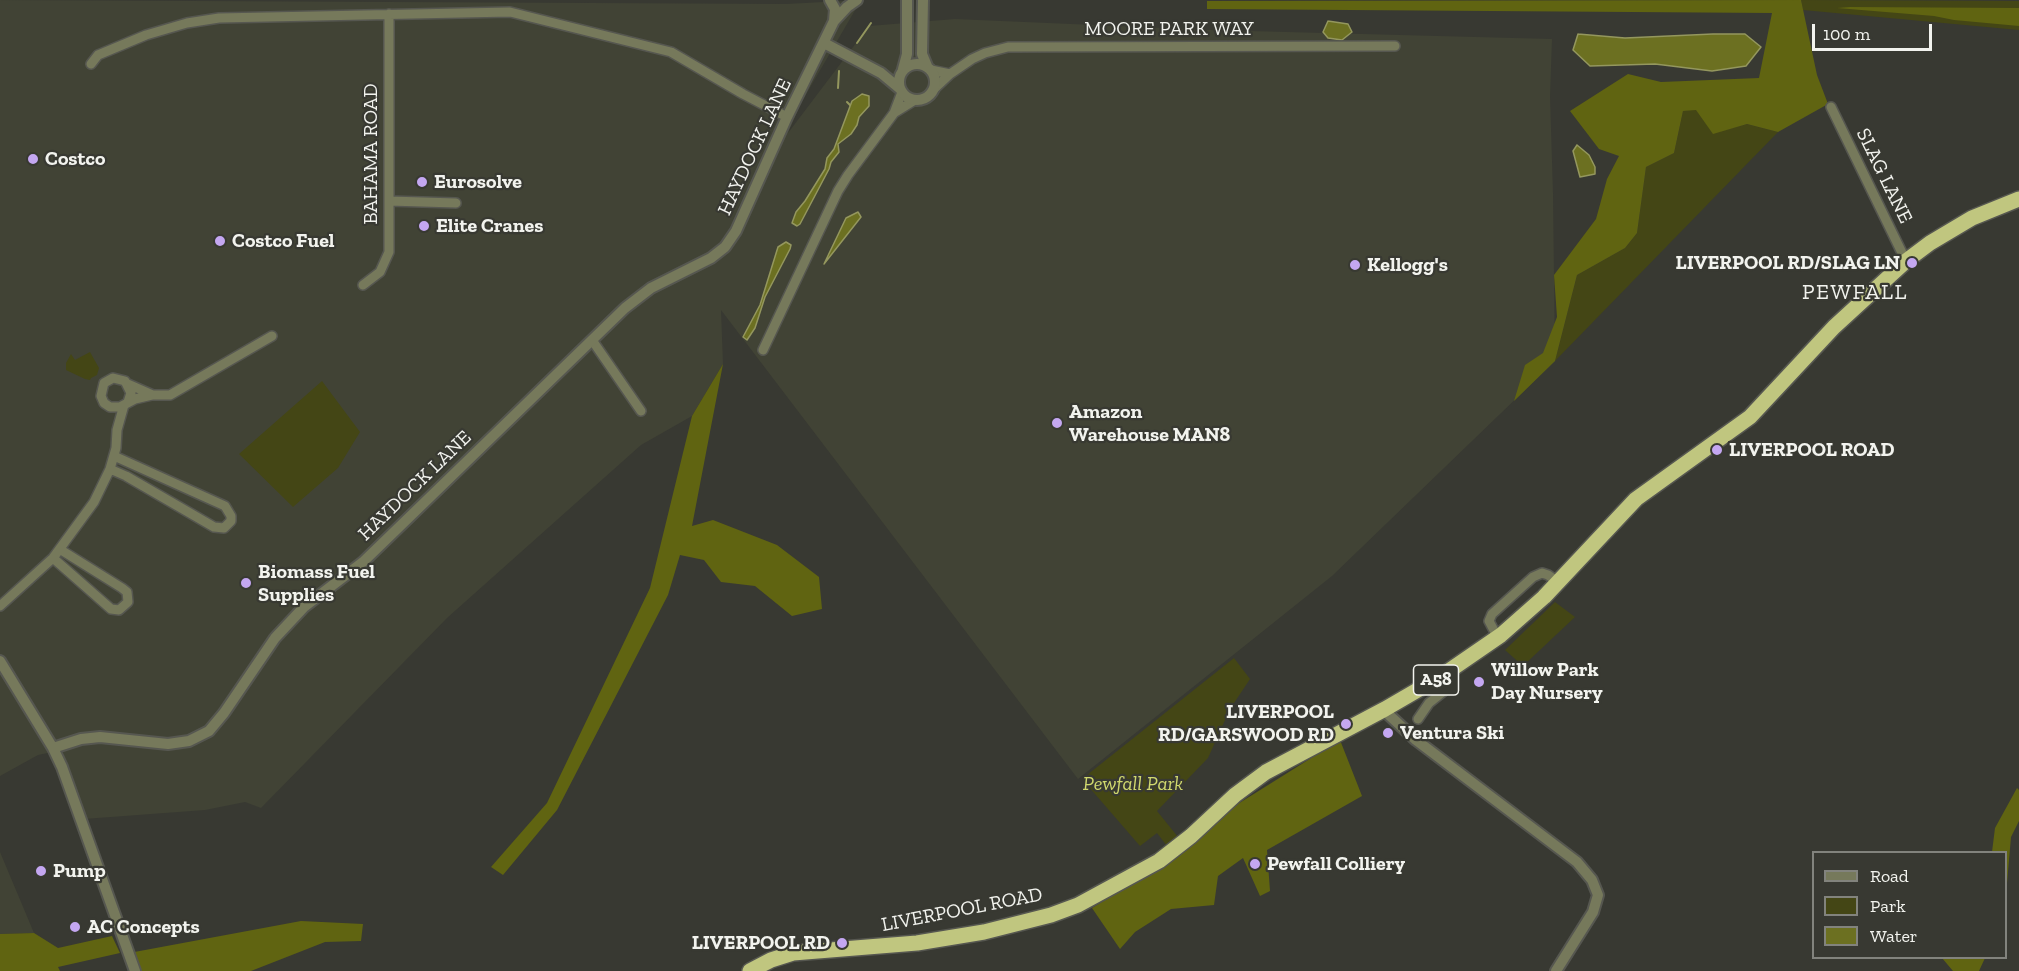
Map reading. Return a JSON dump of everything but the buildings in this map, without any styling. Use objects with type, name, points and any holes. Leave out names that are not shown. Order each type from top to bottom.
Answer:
[{"type":"highway","name":"LIVERPOOL ROAD","points":[[750,971],[771,960],[793,953],[917,944],[1007,927],[1064,911],[1158,861],[1191,836],[1235,795],[1266,772],[1385,709],[1440,677],[1498,638],[1521,619],[1558,582],[1649,487],[1727,435],[1758,410],[1834,327],[1906,261],[1956,227],[2019,199]]},
{"type":"street","points":[[830,0],[835,9],[834,21]]},
{"type":"street","name":"HAYDOCK LANE","points":[[52,748],[81,739],[100,737],[168,744],[189,741],[209,731],[224,713],[275,638],[304,607],[363,562],[625,308],[651,288],[711,258],[725,247],[736,231],[834,21],[857,0]]},
{"type":"street","points":[[763,350],[838,191],[894,113],[901,90],[902,72],[907,54],[907,0]]},
{"type":"street","points":[[894,113],[915,100],[928,96],[934,89],[935,79],[922,54],[923,0]]},
{"type":"street","points":[[91,64],[98,55],[146,35],[188,23],[219,18],[510,12],[671,52],[742,94],[788,117]]},
{"type":"street","name":"BAHAMA ROAD","points":[[363,285],[380,272],[389,252],[389,14]]},
{"type":"street","points":[[824,43],[881,73],[915,100]]},
{"type":"street","name":"MOORE PARK WAY","points":[[934,89],[950,74],[985,53],[1008,47],[1395,46]]},
{"type":"street","points":[[881,73],[902,72],[912,64],[918,63],[950,74]]},
{"type":"street","name":"SLAG LANE","points":[[1831,107],[1906,261]]},
{"type":"street","points":[[389,201],[456,203]]},
{"type":"street","points":[[117,430],[101,396],[101,387],[105,382],[117,378],[153,395],[165,396],[176,393],[272,336]]},
{"type":"street","points":[[592,340],[641,411]]},
{"type":"street","points":[[0,606],[61,550],[94,502],[114,456],[117,430],[131,393],[128,384]]},
{"type":"street","points":[[106,405],[115,408],[153,395]]},
{"type":"street","points":[[110,469],[214,527],[224,528],[231,521],[231,516],[225,507],[114,456]]},
{"type":"street","points":[[53,558],[111,609],[119,610],[128,602],[127,592],[122,588],[61,550]]},
{"type":"street","points":[[1498,638],[1489,621],[1492,614],[1533,577],[1542,573],[1548,574],[1558,582]]},
{"type":"street","points":[[0,661],[52,748],[70,789],[135,971]]},
{"type":"street","points":[[1424,717],[1429,703],[1445,690],[1440,677]]},
{"type":"street","points":[[1385,709],[1389,716],[1416,740],[1577,862],[1592,880],[1598,895],[1593,912],[1557,971]]},
{"type":"shaded area","points":[[0,0],[786,4],[861,0],[801,103],[788,133],[869,26],[955,19],[1211,30],[1552,39],[1550,96],[1555,361],[1332,576],[1078,779],[721,310],[723,364],[692,416],[641,445],[447,618],[261,808],[245,802],[205,810],[84,819],[62,750],[38,755],[0,776]]},
{"type":"shaded area","points":[[1801,0],[1817,75],[1828,104],[1778,132],[1747,124],[1713,134],[1696,110],[1683,111],[1674,153],[1646,167],[1637,233],[1625,248],[1577,275],[1555,361],[1514,401],[1525,365],[1543,353],[1557,317],[1554,275],[1596,219],[1607,179],[1619,156],[1599,149],[1570,111],[1628,74],[1661,82],[1759,78],[1772,13],[1207,9],[1207,1]]},
{"type":"shaded area","points":[[1837,8],[2019,8],[2019,26]]},
{"type":"shaded area","points":[[723,364],[692,526],[713,520],[777,545],[819,577],[822,609],[792,616],[755,586],[721,582],[704,560],[680,555],[668,595],[557,810],[503,875],[491,867],[547,803],[650,588],[692,416]]},
{"type":"shaded area","points":[[1340,740],[1362,796],[1267,850],[1270,891],[1260,896],[1243,858],[1218,876],[1214,905],[1171,909],[1135,932],[1120,949],[1092,908],[1180,854],[1225,812]]},
{"type":"shaded area","points":[[2017,788],[2019,790],[2019,821],[2011,837],[2007,883],[2007,851],[1992,851],[1995,828]]},
{"type":"shaded area","points":[[0,852],[34,933],[0,934]]},
{"type":"shaded area","points":[[301,921],[363,924],[361,941],[325,942],[251,971],[135,971],[129,953]]},
{"type":"shaded area","points":[[34,933],[58,948],[112,936],[120,953],[58,967],[60,971],[0,971],[0,934]]},
{"type":"shaded area","points":[[1943,959],[1985,959],[1979,971],[1953,971]]},
{"type":"green space","points":[[1801,0],[2019,1],[2019,30],[1803,10]]},
{"type":"green space","points":[[1696,109],[1713,133],[1747,124],[1778,132],[1555,361],[1577,275],[1625,248],[1637,233],[1646,167],[1674,153],[1683,111]]},
{"type":"green space","points":[[90,352],[99,368],[97,375],[90,380],[66,370],[66,363],[71,354],[75,360]]},
{"type":"green space","points":[[322,381],[360,432],[338,468],[293,507],[239,454]]},
{"type":"green space","points":[[1555,602],[1575,617],[1523,666],[1505,650]]},
{"type":"green space","name":"Pewfall Park","points":[[1234,658],[1250,679],[1230,709],[1208,758],[1157,811],[1178,837],[1167,846],[1157,833],[1140,846],[1082,779]]},
{"type":"water","points":[[1328,21],[1348,24],[1352,32],[1342,40],[1328,38],[1323,32]]},
{"type":"water","points":[[1578,34],[1625,38],[1745,34],[1761,47],[1746,66],[1712,71],[1655,64],[1590,66],[1573,50]]},
{"type":"water","points":[[862,94],[869,96],[869,106],[859,117],[851,134],[838,144],[839,152],[831,162],[797,226],[792,223],[796,212],[825,169],[827,158],[834,149],[852,101]]},
{"type":"water","points":[[1577,145],[1589,155],[1595,167],[1595,174],[1580,177],[1573,151]]},
{"type":"water","points":[[858,212],[861,217],[824,264],[846,218]]},
{"type":"water","points":[[786,242],[791,245],[790,249],[765,297],[755,328],[747,340],[743,337],[760,305],[778,247]]},
{"type":"waterway","points":[[857,43],[871,23]]},
{"type":"waterway","points":[[838,88],[839,71]]},
{"type":"waterway","points":[[847,102],[850,105]]},
{"type":"place","name":"Costco","points":[[33,159]]},
{"type":"place","name":"Eurosolve","points":[[422,182]]},
{"type":"place","name":"Elite Cranes","points":[[424,226]]},
{"type":"place","name":"Costco Fuel","points":[[220,241]]},
{"type":"place","name":"LIVERPOOL RD/SLAG LN","points":[[1912,263]]},
{"type":"place","name":"Kellogg's","points":[[1355,265]]},
{"type":"place","name":"Amazon Warehouse MAN8","points":[[1057,423]]},
{"type":"place","name":"LIVERPOOL ROAD","points":[[1717,450]]},
{"type":"place","name":"Biomass Fuel Supplies","points":[[246,583]]},
{"type":"place","name":"Willow Park Day Nursery","points":[[1479,682]]},
{"type":"place","name":"LIVERPOOL RD/GARSWOOD RD","points":[[1346,724]]},
{"type":"place","name":"Ventura Ski","points":[[1388,733]]},
{"type":"place","name":"Pewfall Colliery","points":[[1255,864]]},
{"type":"place","name":"Pump","points":[[41,871]]},
{"type":"place","name":"AC Concepts","points":[[75,927]]},
{"type":"place","name":"LIVERPOOL RD","points":[[842,943]]},
{"type":"district","name":"PEWFALL","points":[[1855,293]]}]
